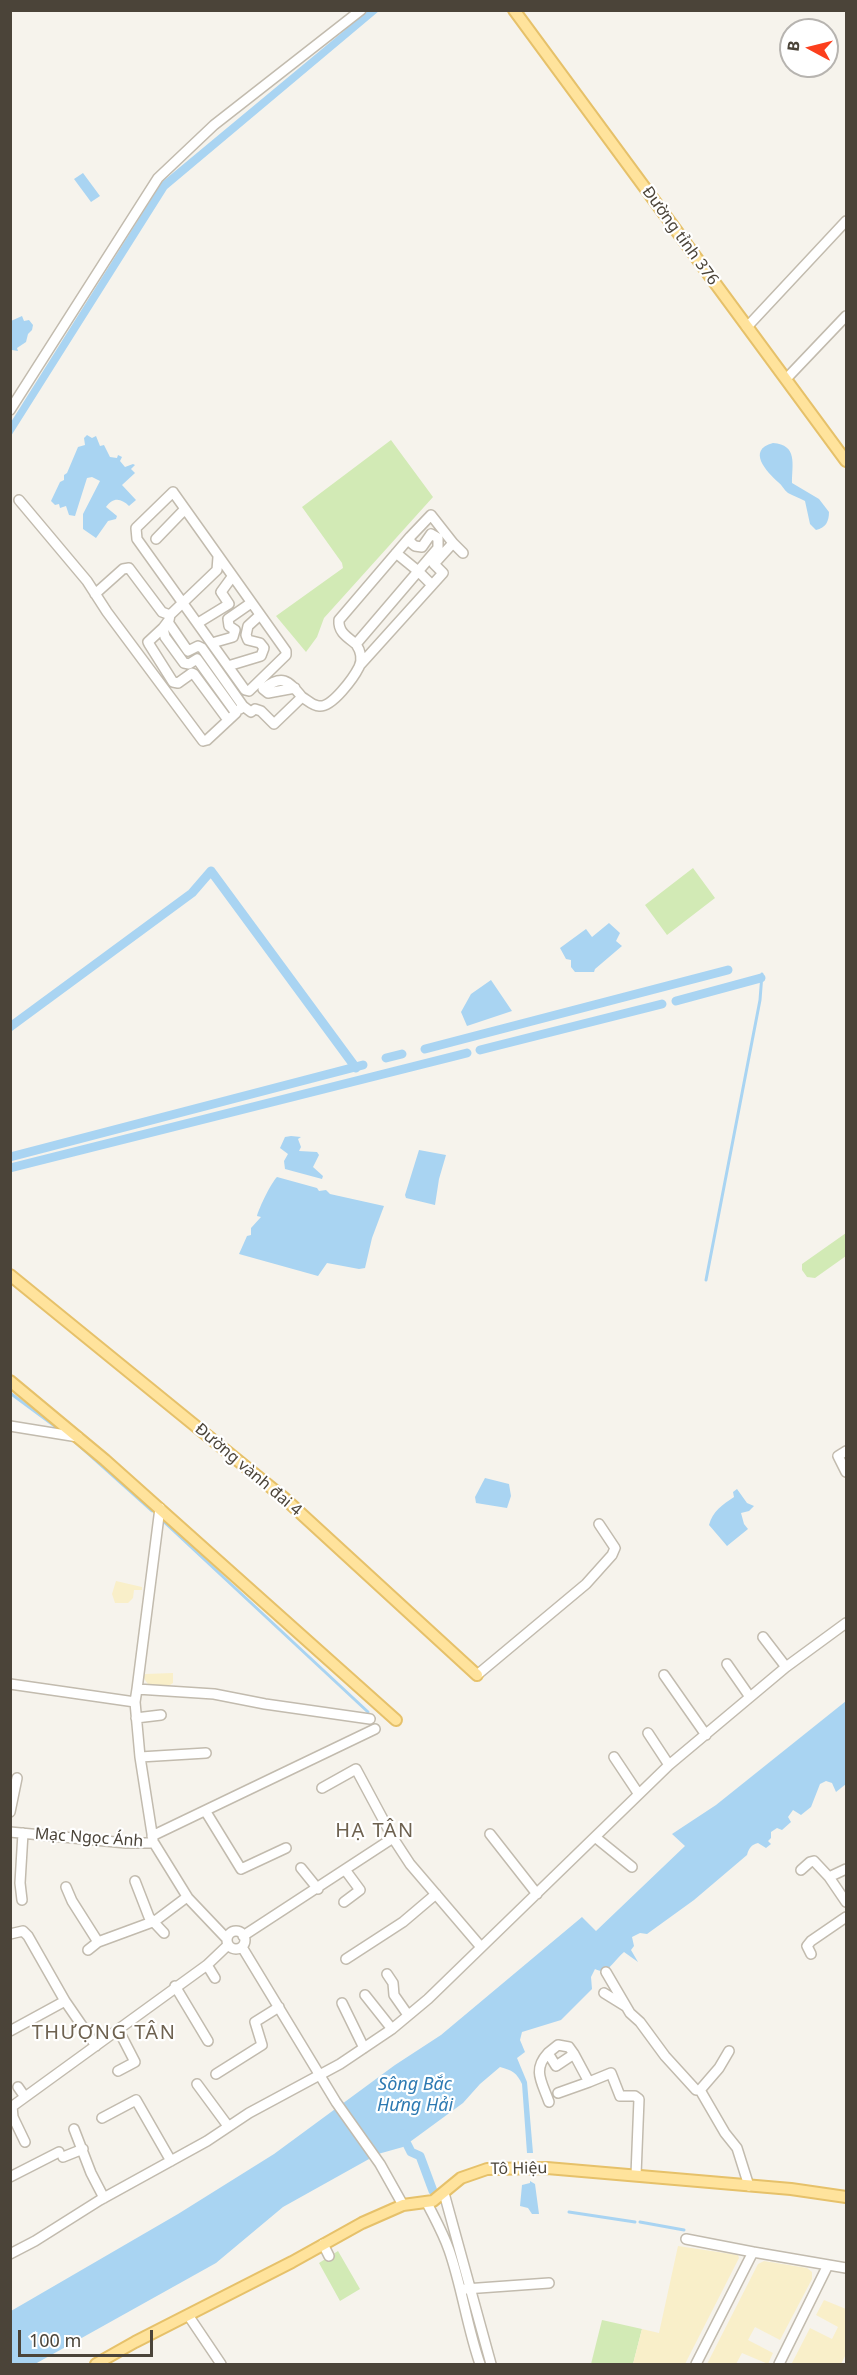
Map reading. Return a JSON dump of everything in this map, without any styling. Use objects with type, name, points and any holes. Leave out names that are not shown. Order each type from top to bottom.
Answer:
[{"type":"main road","name":"Đường tỉnh 376","points":[[514,10],[846,461]]},
{"type":"main road","name":"Đường vành đai 4","points":[[10,1275],[284,1498],[477,1675]]},
{"type":"main road","points":[[10,1381],[160,1508],[396,1720]]},
{"type":"main road","name":"Tô Hiệu","points":[[96,2364],[292,2262],[326,2251],[362,2223],[403,2205],[427,2203],[439,2198],[468,2175],[487,2169],[547,2168],[846,2197]]},
{"type":"street","points":[[10,410],[158,178],[214,125],[361,10]]},
{"type":"street","points":[[747,327],[846,221]]},
{"type":"street","points":[[786,379],[846,316]]},
{"type":"street","points":[[173,492],[218,557],[286,655],[249,691],[228,666],[137,539],[136,528],[173,492]]},
{"type":"street","points":[[19,500],[95,594],[203,741],[207,740],[240,709]]},
{"type":"street","points":[[156,539],[185,509]]},
{"type":"street","points":[[360,665],[360,650],[338,627],[339,620],[431,515],[463,554]]},
{"type":"street","points":[[356,644],[438,548],[438,538],[431,534],[422,547],[410,542],[410,537]]},
{"type":"street","points":[[295,688],[302,697],[317,706],[330,703],[338,696],[360,665],[443,573],[434,564],[453,543]]},
{"type":"street","points":[[396,553],[432,585]]},
{"type":"street","points":[[218,557],[217,570],[183,602],[148,642],[173,681],[178,683],[192,673],[194,674],[228,720]]},
{"type":"street","points":[[95,594],[123,569],[129,567],[162,612],[167,622],[165,637],[184,663],[189,664],[197,659],[240,709],[251,712],[255,709],[261,711],[274,724],[302,697]]},
{"type":"street","points":[[217,570],[231,574]]},
{"type":"street","points":[[198,623],[228,604],[221,592],[231,574]]},
{"type":"street","points":[[212,643],[233,637],[235,630],[229,626],[228,619],[251,603]]},
{"type":"street","points":[[228,666],[261,656],[264,648],[260,643],[248,640],[246,635],[248,626],[260,615]]},
{"type":"street","points":[[10,1426],[78,1437]]},
{"type":"street","points":[[846,1451],[838,1456],[846,1472]]},
{"type":"street","points":[[160,1508],[135,1702],[140,1757],[153,1840],[375,1729]]},
{"type":"street","points":[[477,1675],[586,1584],[612,1555],[615,1548],[599,1524]]},
{"type":"street","points":[[10,2254],[228,2126],[320,2075],[392,2029],[482,1947],[669,1765],[786,1666],[846,1623]]},
{"type":"street","points":[[763,1637],[786,1666]]},
{"type":"street","points":[[727,1664],[750,1697]]},
{"type":"street","points":[[664,1675],[706,1734]]},
{"type":"street","points":[[10,1684],[135,1702]]},
{"type":"street","points":[[137,1689],[214,1694],[265,1704],[370,1719]]},
{"type":"street","points":[[136,1718],[161,1715]]},
{"type":"street","points":[[648,1733],[669,1765]]},
{"type":"street","points":[[140,1757],[206,1753]]},
{"type":"street","points":[[614,1757],[638,1793]]},
{"type":"street","points":[[322,1788],[356,1769],[393,1838],[411,1864],[482,1947]]},
{"type":"street","points":[[10,1812],[17,1778]]},
{"type":"street","points":[[206,1812],[241,1869],[286,1848]]},
{"type":"street","name":"Mạc Ngọc Ánh","points":[[10,1832],[127,1847],[153,1840],[187,1897],[227,1942]]},
{"type":"street","points":[[22,1900],[15,1882],[23,1833]]},
{"type":"street","points":[[489,1834],[537,1893]]},
{"type":"street","points":[[595,1837],[632,1867]]},
{"type":"street","points":[[243,1936],[346,1871],[393,1838]]},
{"type":"street","points":[[801,1870],[814,1861],[829,1877],[846,1902]]},
{"type":"street","points":[[301,1868],[318,1889]]},
{"type":"street","points":[[829,1877],[846,1869]]},
{"type":"street","points":[[344,1902],[360,1890],[346,1871]]},
{"type":"street","points":[[135,1881],[149,1917],[164,1933]]},
{"type":"street","points":[[66,1887],[72,1901],[98,1942]]},
{"type":"street","points":[[346,1959],[403,1922],[436,1894]]},
{"type":"street","points":[[88,1950],[98,1942],[154,1921],[187,1897]]},
{"type":"street","points":[[811,1954],[807,1946],[811,1941],[846,1917]]},
{"type":"street","points":[[10,1934],[23,1931],[28,1936],[65,2001],[96,2046]]},
{"type":"street","points":[[25,2142],[13,2117],[11,2107],[77,2055],[119,2031],[175,1986],[207,1965],[227,1942],[229,1934],[239,1932],[245,1942],[242,1947],[234,1949],[227,1942]]},
{"type":"street","points":[[242,1947],[336,2101],[378,2161],[403,2205]]},
{"type":"street","points":[[207,1965],[215,1978]]},
{"type":"street","points":[[606,1972],[626,2006],[672,2064],[696,2090],[700,2090],[725,2133],[737,2148],[749,2186]]},
{"type":"street","points":[[387,1974],[393,1983],[394,1995],[408,2015]]},
{"type":"street","points":[[175,1986],[208,2041]]},
{"type":"street","points":[[604,1993],[626,2006]]},
{"type":"street","points":[[365,1995],[392,2029]]},
{"type":"street","points":[[10,2031],[65,2001]]},
{"type":"street","points":[[342,2003],[364,2048]]},
{"type":"street","points":[[216,2074],[262,2044],[263,2041],[255,2022],[279,2007]]},
{"type":"street","points":[[118,2071],[135,2062],[119,2031]]},
{"type":"street","points":[[549,2102],[538,2070],[540,2061],[558,2045],[569,2047],[589,2082]]},
{"type":"street","points":[[700,2090],[719,2068],[729,2051]]},
{"type":"street","points":[[548,2053],[556,2066],[574,2054]]},
{"type":"street","points":[[558,2093],[611,2073],[620,2096],[639,2098],[636,2175]]},
{"type":"street","points":[[197,2084],[228,2126]]},
{"type":"street","points":[[18,2087],[25,2097]]},
{"type":"street","points":[[102,2118],[136,2100],[171,2161]]},
{"type":"street","points":[[74,2129],[91,2173],[104,2198]]},
{"type":"street","points":[[10,2177],[61,2155],[83,2149]]},
{"type":"street","points":[[444,2193],[490,2364]]},
{"type":"street","points":[[427,2203],[439,2222],[446,2240],[480,2364]]},
{"type":"street","points":[[686,2240],[846,2268]]},
{"type":"street","points":[[696,2364],[753,2252]]},
{"type":"street","points":[[779,2364],[828,2265]]},
{"type":"street","points":[[459,2290],[549,2283]]},
{"type":"street","points":[[188,2315],[221,2364]]},
{"type":"green space","points":[[391,440],[433,497],[324,618],[317,637],[306,652],[276,616],[343,568],[342,563],[302,507]]},
{"type":"green space","points":[[693,868],[715,898],[667,935],[645,905]]},
{"type":"green space","points":[[846,1233],[846,1256],[815,1278],[807,1277],[802,1270],[802,1264]]},
{"type":"green space","points":[[338,2251],[360,2289],[340,2301],[319,2263]]},
{"type":"green space","points":[[602,2320],[642,2329],[633,2364],[591,2364]]},
{"type":"sand","points":[[116,1581],[142,1587],[142,1590],[134,1590],[133,1598],[128,1603],[115,1603],[112,1594]]},
{"type":"sand","points":[[173,1673],[173,1683],[167,1687],[150,1687],[143,1677],[145,1674]]},
{"type":"sand","points":[[678,2246],[738,2255],[739,2258],[685,2364],[633,2364],[642,2329],[659,2333]]},
{"type":"sand","points":[[764,2261],[807,2268],[812,2272],[812,2279],[780,2340],[755,2327],[748,2340],[773,2353],[768,2364],[742,2353],[736,2364],[707,2364],[758,2264]]},
{"type":"sand","points":[[824,2300],[846,2309],[846,2354],[841,2364],[792,2363],[810,2328],[832,2339],[838,2327],[816,2315]]},
{"type":"water","points":[[369,10],[379,11],[167,189],[11,436],[11,422],[162,182]]},
{"type":"water","points":[[83,173],[100,196],[91,202],[74,179]]},
{"type":"water","points":[[22,316],[24,321],[29,320],[33,325],[32,330],[26,342],[17,348],[18,351],[12,350],[11,354],[11,321]]},
{"type":"water","points":[[87,435],[92,438],[96,436],[100,446],[104,445],[110,457],[117,458],[118,455],[122,457],[120,461],[125,467],[135,465],[131,469],[135,473],[122,485],[136,500],[129,506],[123,501],[111,502],[106,507],[117,516],[116,519],[108,521],[96,538],[83,529],[83,514],[100,481],[92,477],[87,478],[75,516],[69,515],[66,506],[60,508],[59,504],[55,505],[51,501],[60,482],[64,480],[64,475],[78,447],[85,445],[84,438]]},
{"type":"water","points":[[773,443],[787,447],[790,452],[793,463],[792,483],[819,499],[829,512],[828,521],[822,528],[816,530],[810,524],[805,501],[788,493],[764,467],[760,456],[761,451],[765,446]]},
{"type":"water","points":[[609,923],[620,933],[616,941],[622,946],[594,972],[575,972],[571,967],[571,960],[566,959],[560,948],[586,929],[592,937]]},
{"type":"water","points":[[491,980],[512,1011],[467,1026],[461,1012],[471,994]]},
{"type":"water","points":[[285,1137],[301,1137],[298,1139],[301,1147],[299,1151],[317,1152],[319,1155],[313,1167],[323,1176],[322,1179],[285,1169],[284,1161],[288,1154],[280,1148]]},
{"type":"water","points":[[419,1150],[446,1155],[435,1205],[406,1198],[405,1195]]},
{"type":"water","points":[[277,1177],[317,1188],[319,1191],[326,1190],[330,1194],[384,1206],[372,1238],[365,1268],[327,1263],[318,1276],[239,1254],[247,1236],[251,1235],[251,1228],[261,1217],[257,1216],[260,1207]]},
{"type":"water","points":[[485,1478],[509,1484],[511,1496],[507,1508],[476,1503],[475,1497]]},
{"type":"water","points":[[737,1489],[747,1503],[754,1506],[749,1511],[741,1513],[748,1529],[727,1546],[709,1525],[716,1512],[734,1497],[733,1492]]},
{"type":"water","name":"Sông Bắc Hưng Hải","points":[[846,1701],[846,1784],[836,1792],[832,1783],[826,1781],[820,1784],[811,1807],[801,1815],[793,1810],[788,1817],[791,1822],[782,1830],[777,1828],[771,1832],[771,1838],[768,1841],[771,1844],[766,1848],[758,1843],[752,1846],[747,1855],[694,1900],[647,1934],[640,1933],[632,1937],[634,1946],[631,1950],[638,1962],[624,1952],[607,1969],[600,1971],[595,1969],[591,1977],[592,1989],[561,2020],[522,2032],[520,2040],[525,2052],[517,2058],[527,2082],[533,2153],[527,2153],[522,2084],[514,2072],[500,2067],[463,2103],[403,2147],[378,2154],[283,2207],[216,2263],[35,2364],[11,2364],[11,2311],[178,2214],[274,2154],[395,2065],[441,2035],[582,1917],[596,1931],[685,1846],[672,1834],[716,1805]]},
{"type":"water","points":[[530,2181],[535,2184],[539,2214],[532,2214],[528,2208],[520,2206],[522,2185]]},
{"type":"waterway","points":[[10,1027],[192,893],[211,871],[356,1068]]},
{"type":"waterway","points":[[425,1049],[728,970]]},
{"type":"waterway","points":[[706,1280],[760,1000],[762,974]]},
{"type":"waterway","points":[[676,1001],[761,978]]},
{"type":"waterway","points":[[480,1050],[662,1004]]},
{"type":"waterway","points":[[10,1168],[467,1053]]},
{"type":"waterway","points":[[386,1058],[402,1054]]},
{"type":"waterway","points":[[10,1157],[363,1065]]},
{"type":"waterway","points":[[10,1393],[60,1430]]},
{"type":"waterway","points":[[75,1442],[152,1511]]},
{"type":"waterway","points":[[161,1519],[368,1712]]},
{"type":"waterway","points":[[402,2134],[411,2152],[420,2156],[433,2191]]},
{"type":"waterway","points":[[569,2212],[635,2222]]},
{"type":"waterway","points":[[640,2222],[684,2230]]},
{"type":"district","name":"HẠ TÂN","points":[[375,1831]]},
{"type":"district","name":"THƯỢNG TÂN","points":[[104,2033]]}]
